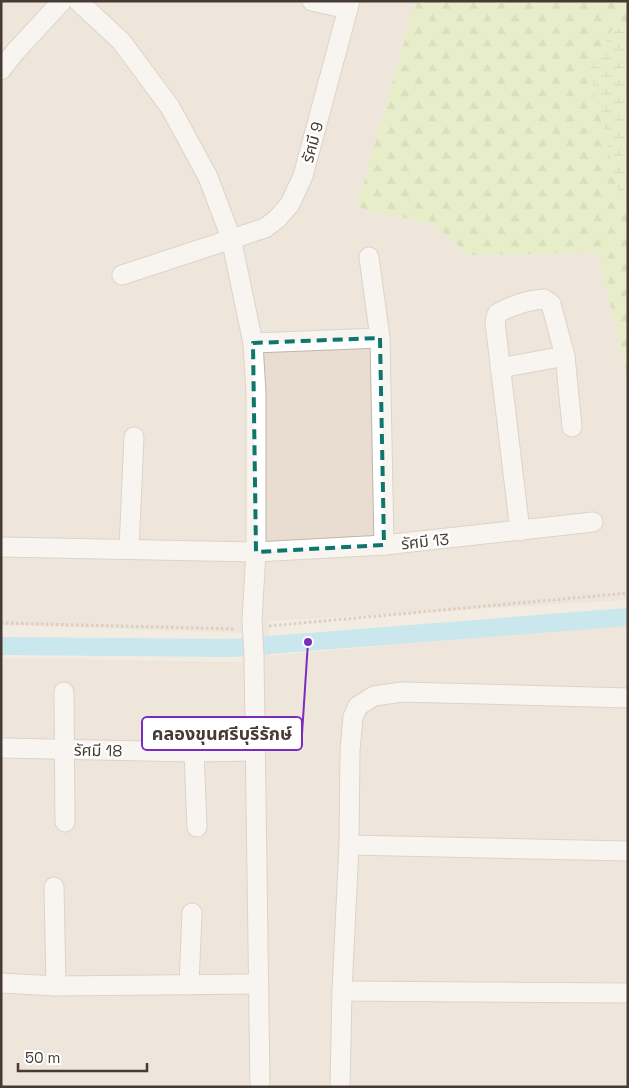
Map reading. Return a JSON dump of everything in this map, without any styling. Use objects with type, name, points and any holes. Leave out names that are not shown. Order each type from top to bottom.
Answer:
[{"type":"street","points":[[1,70],[62,1]]},
{"type":"street","points":[[78,1],[120,41],[170,107],[208,176],[231,238],[253,343],[256,393],[256,552],[250,625],[254,656],[260,1087]]},
{"type":"street","points":[[312,1],[349,5]]},
{"type":"street","name":"รัศมี 9","points":[[122,275],[265,228],[277,220],[290,204],[302,176],[349,5]]},
{"type":"street","points":[[369,257],[380,338],[384,545]]},
{"type":"street","points":[[520,531],[495,322],[497,314],[537,299],[544,299],[551,304],[565,356],[572,427]]},
{"type":"street","points":[[253,343],[380,338]]},
{"type":"street","points":[[500,368],[565,356]]},
{"type":"street","points":[[128,549],[134,437]]},
{"type":"street","name":"รัศมี 13","points":[[1,547],[256,552],[384,545],[593,522]]},
{"type":"street","points":[[64,692],[65,822]]},
{"type":"street","points":[[340,1087],[350,750],[353,716],[358,706],[374,696],[402,692],[628,698]]},
{"type":"street","name":"รัศมี 18","points":[[1,748],[194,752],[255,751]]},
{"type":"street","points":[[194,752],[197,827]]},
{"type":"street","points":[[348,845],[628,851]]},
{"type":"street","points":[[54,887],[56,986]]},
{"type":"street","points":[[190,985],[192,913]]},
{"type":"street","points":[[1,983],[56,986],[259,984]]},
{"type":"street","points":[[342,991],[628,993]]},
{"type":"path","points":[[1,623],[250,625],[474,609],[628,593]]},
{"type":"highlighted area","points":[[380,338],[384,545],[256,552],[253,343]]},
{"type":"shaded area","points":[[1,1],[416,1],[358,207],[433,224],[469,255],[599,253],[628,378],[628,600],[269,621],[270,656],[628,624],[628,1087],[1,1087],[1,658],[242,662],[244,633],[1,625]]},
{"type":"green space","points":[[416,1],[628,1],[628,26],[612,30],[589,70],[617,185],[628,209],[628,378],[598,253],[469,255],[433,224],[357,207]]},
{"type":"green space","points":[[628,26],[628,209],[617,186],[589,70],[612,30]]},
{"type":"waterway","points":[[1,646],[231,648],[628,617]]},
{"type":"place","name":"คลองขุนศรีบุรีรักษ์","points":[[308,642]]}]
